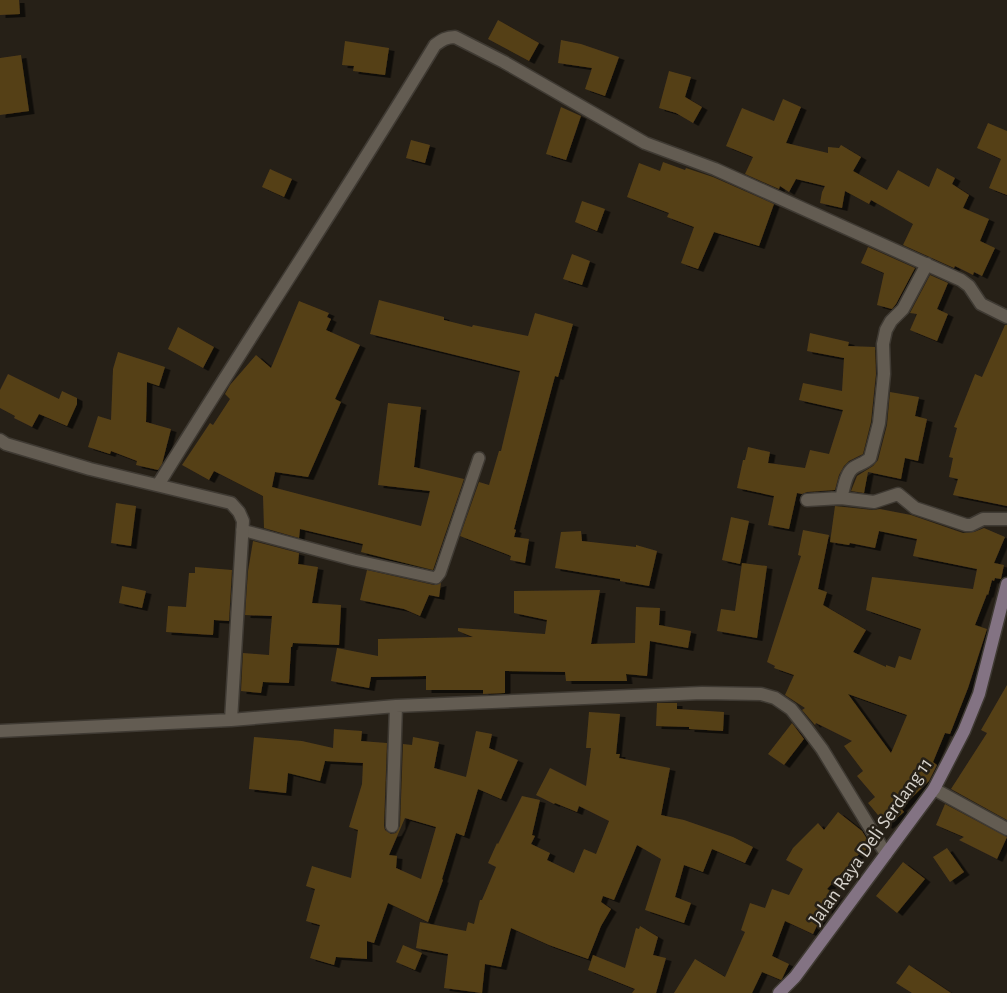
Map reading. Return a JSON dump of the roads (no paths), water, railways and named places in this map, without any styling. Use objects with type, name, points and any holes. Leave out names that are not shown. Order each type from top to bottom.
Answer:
[{"type":"street","points":[[158,485],[232,364],[369,155],[435,46],[442,39],[448,37],[455,37],[504,62],[645,143],[715,169],[961,280],[969,286],[981,304],[1007,317]]},
{"type":"street","points":[[841,498],[851,469],[867,462],[870,458],[879,423],[884,374],[883,344],[886,330],[891,321],[903,309],[926,264]]},
{"type":"street","points":[[0,440],[6,444],[74,464],[231,503],[239,512],[243,521],[231,720]]},
{"type":"street","points":[[807,500],[841,498],[874,502],[898,494],[915,508],[966,525],[971,525],[983,519],[1007,519]]},
{"type":"street","name":"Jalan Raya Deli Serdang 11","points":[[779,993],[795,977],[934,789],[964,731],[979,694],[1007,584]]},
{"type":"street","points":[[0,731],[231,720],[396,706],[702,693],[761,694],[775,698],[791,709],[822,748],[886,854]]},
{"type":"street","points":[[392,826],[396,706]]},
{"type":"street","points":[[934,789],[1007,829]]},
{"type":"lane","points":[[242,530],[354,560],[436,578],[440,573],[479,458]]}]
